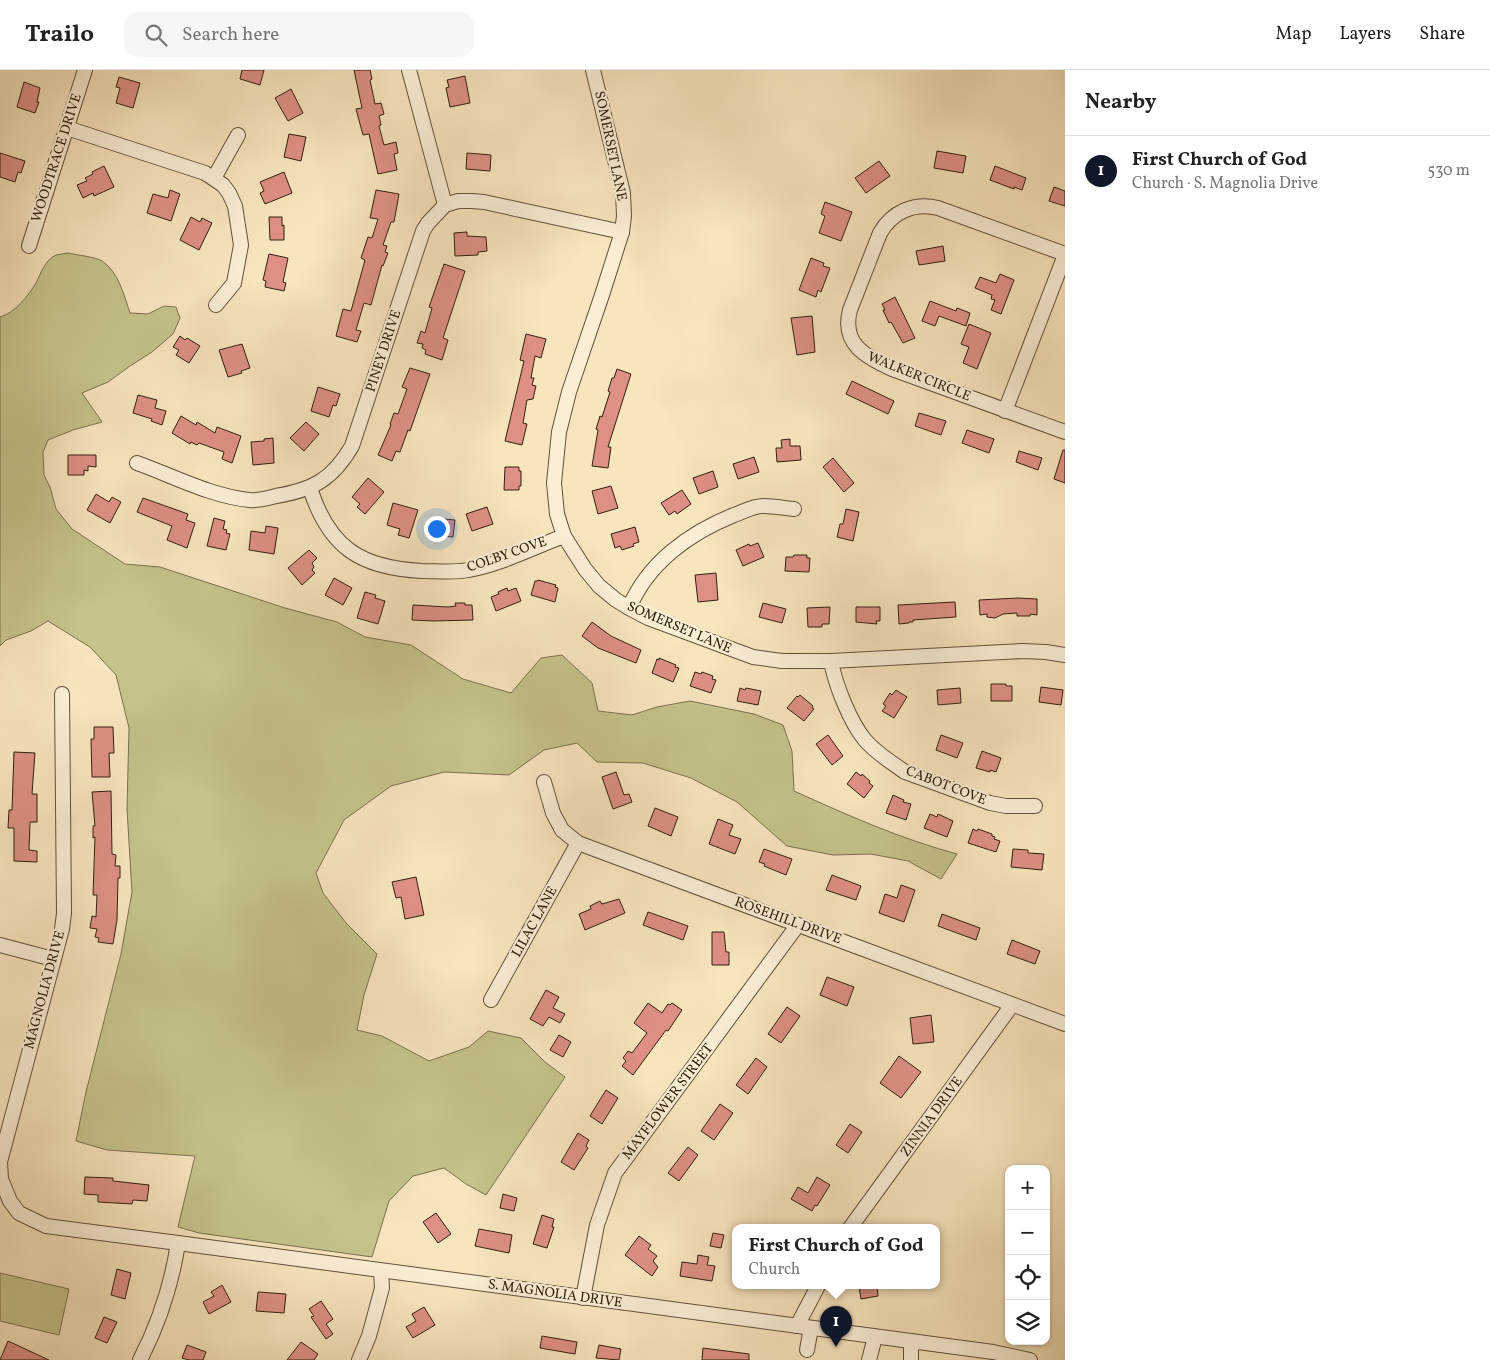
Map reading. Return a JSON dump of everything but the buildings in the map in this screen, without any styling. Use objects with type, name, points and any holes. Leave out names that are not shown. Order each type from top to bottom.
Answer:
[{"type":"street","name":"WOODTRACE DRIVE","points":[[29,246],[85,70]]},
{"type":"street","points":[[409,70],[445,205],[458,201],[484,202],[622,232]]},
{"type":"street","name":"SOMERSET LANE","points":[[593,70],[623,193],[624,216],[622,232],[569,392],[559,432],[554,483],[557,514],[564,536],[576,556],[599,586],[616,600],[648,618],[752,657],[782,661],[831,661],[1023,651],[1065,655]]},
{"type":"street","points":[[68,128],[205,173],[225,188],[235,206],[241,245],[234,283],[216,305]]},
{"type":"street","points":[[214,178],[238,136]]},
{"type":"street","name":"PINEY DRIVE","points":[[137,463],[217,493],[251,500],[292,494],[310,488],[328,476],[352,446],[423,231],[445,205]]},
{"type":"street","name":"WALKER CIRCLE","points":[[1065,254],[946,211],[922,206],[908,209],[894,216],[884,225],[848,316],[852,340],[865,356],[892,369],[1065,432]]},
{"type":"street","points":[[1005,411],[1065,254]]},
{"type":"street","name":"COLBY COVE","points":[[310,488],[316,507],[336,540],[359,557],[373,563],[397,569],[454,572],[468,570],[482,567],[564,536]]},
{"type":"street","points":[[629,608],[636,592],[646,577],[669,553],[684,542],[724,519],[746,510],[762,506],[794,509]]},
{"type":"street","name":"CABOT COVE","points":[[831,661],[838,688],[865,740],[905,772],[990,803],[1008,806],[1035,806]]},
{"type":"street","name":"MAGNOLIA DRIVE","points":[[62,694],[64,913],[62,929],[0,1162],[1,1179],[10,1201],[20,1213],[46,1226],[80,1231]]},
{"type":"street","name":"ROSEHILL DRIVE","points":[[544,782],[553,813],[562,830],[578,843],[1065,1024]]},
{"type":"street","name":"LILAC LANE","points":[[491,1000],[578,843]]},
{"type":"street","name":"MAYFLOWER STREET","points":[[583,1298],[597,1225],[615,1173],[798,926]]},
{"type":"street","points":[[0,945],[53,959]]},
{"type":"street","name":"ZINNIA DRIVE","points":[[853,1224],[1012,1005]]},
{"type":"street","name":"S. MAGNOLIA DRIVE","points":[[80,1231],[797,1326],[911,1342],[975,1355],[1010,1355],[1030,1360]]},
{"type":"street","points":[[140,1360],[164,1304],[178,1243]]},
{"type":"street","points":[[359,1360],[369,1336],[382,1288],[381,1271]]},
{"type":"street","points":[[797,1326],[816,1289]]},
{"type":"street","points":[[807,1350],[811,1328]]},
{"type":"street","points":[[869,1360],[875,1337]]},
{"type":"street","points":[[911,1342],[911,1360]]},
{"type":"shaded area","points":[[68,253],[95,258],[108,266],[117,278],[130,313],[148,314],[164,306],[176,307],[180,318],[173,334],[152,352],[108,382],[82,393],[102,422],[73,430],[48,440],[43,452],[44,475],[50,487],[56,509],[72,529],[125,564],[160,567],[285,608],[337,622],[365,637],[411,645],[463,679],[511,693],[541,658],[562,655],[592,683],[598,711],[632,715],[657,707],[690,701],[754,714],[783,725],[792,751],[794,791],[895,834],[957,854],[941,879],[908,861],[871,854],[833,855],[787,846],[737,802],[691,778],[643,763],[597,762],[577,743],[544,750],[509,775],[444,772],[391,786],[344,820],[316,873],[323,893],[346,923],[377,954],[364,995],[357,1030],[382,1036],[429,1061],[469,1047],[488,1031],[521,1038],[545,1062],[565,1077],[486,1195],[466,1184],[444,1168],[413,1176],[389,1201],[372,1257],[199,1233],[178,1227],[195,1156],[107,1150],[76,1141],[86,1092],[121,954],[132,892],[127,809],[129,728],[116,675],[90,647],[48,621],[31,631],[6,640],[0,646],[0,317],[11,312],[25,298],[52,257]]},
{"type":"shaded area","points":[[0,1273],[69,1289],[59,1335],[0,1321]]},
{"type":"place","name":"First Church of God","points":[[836,1347]]}]
